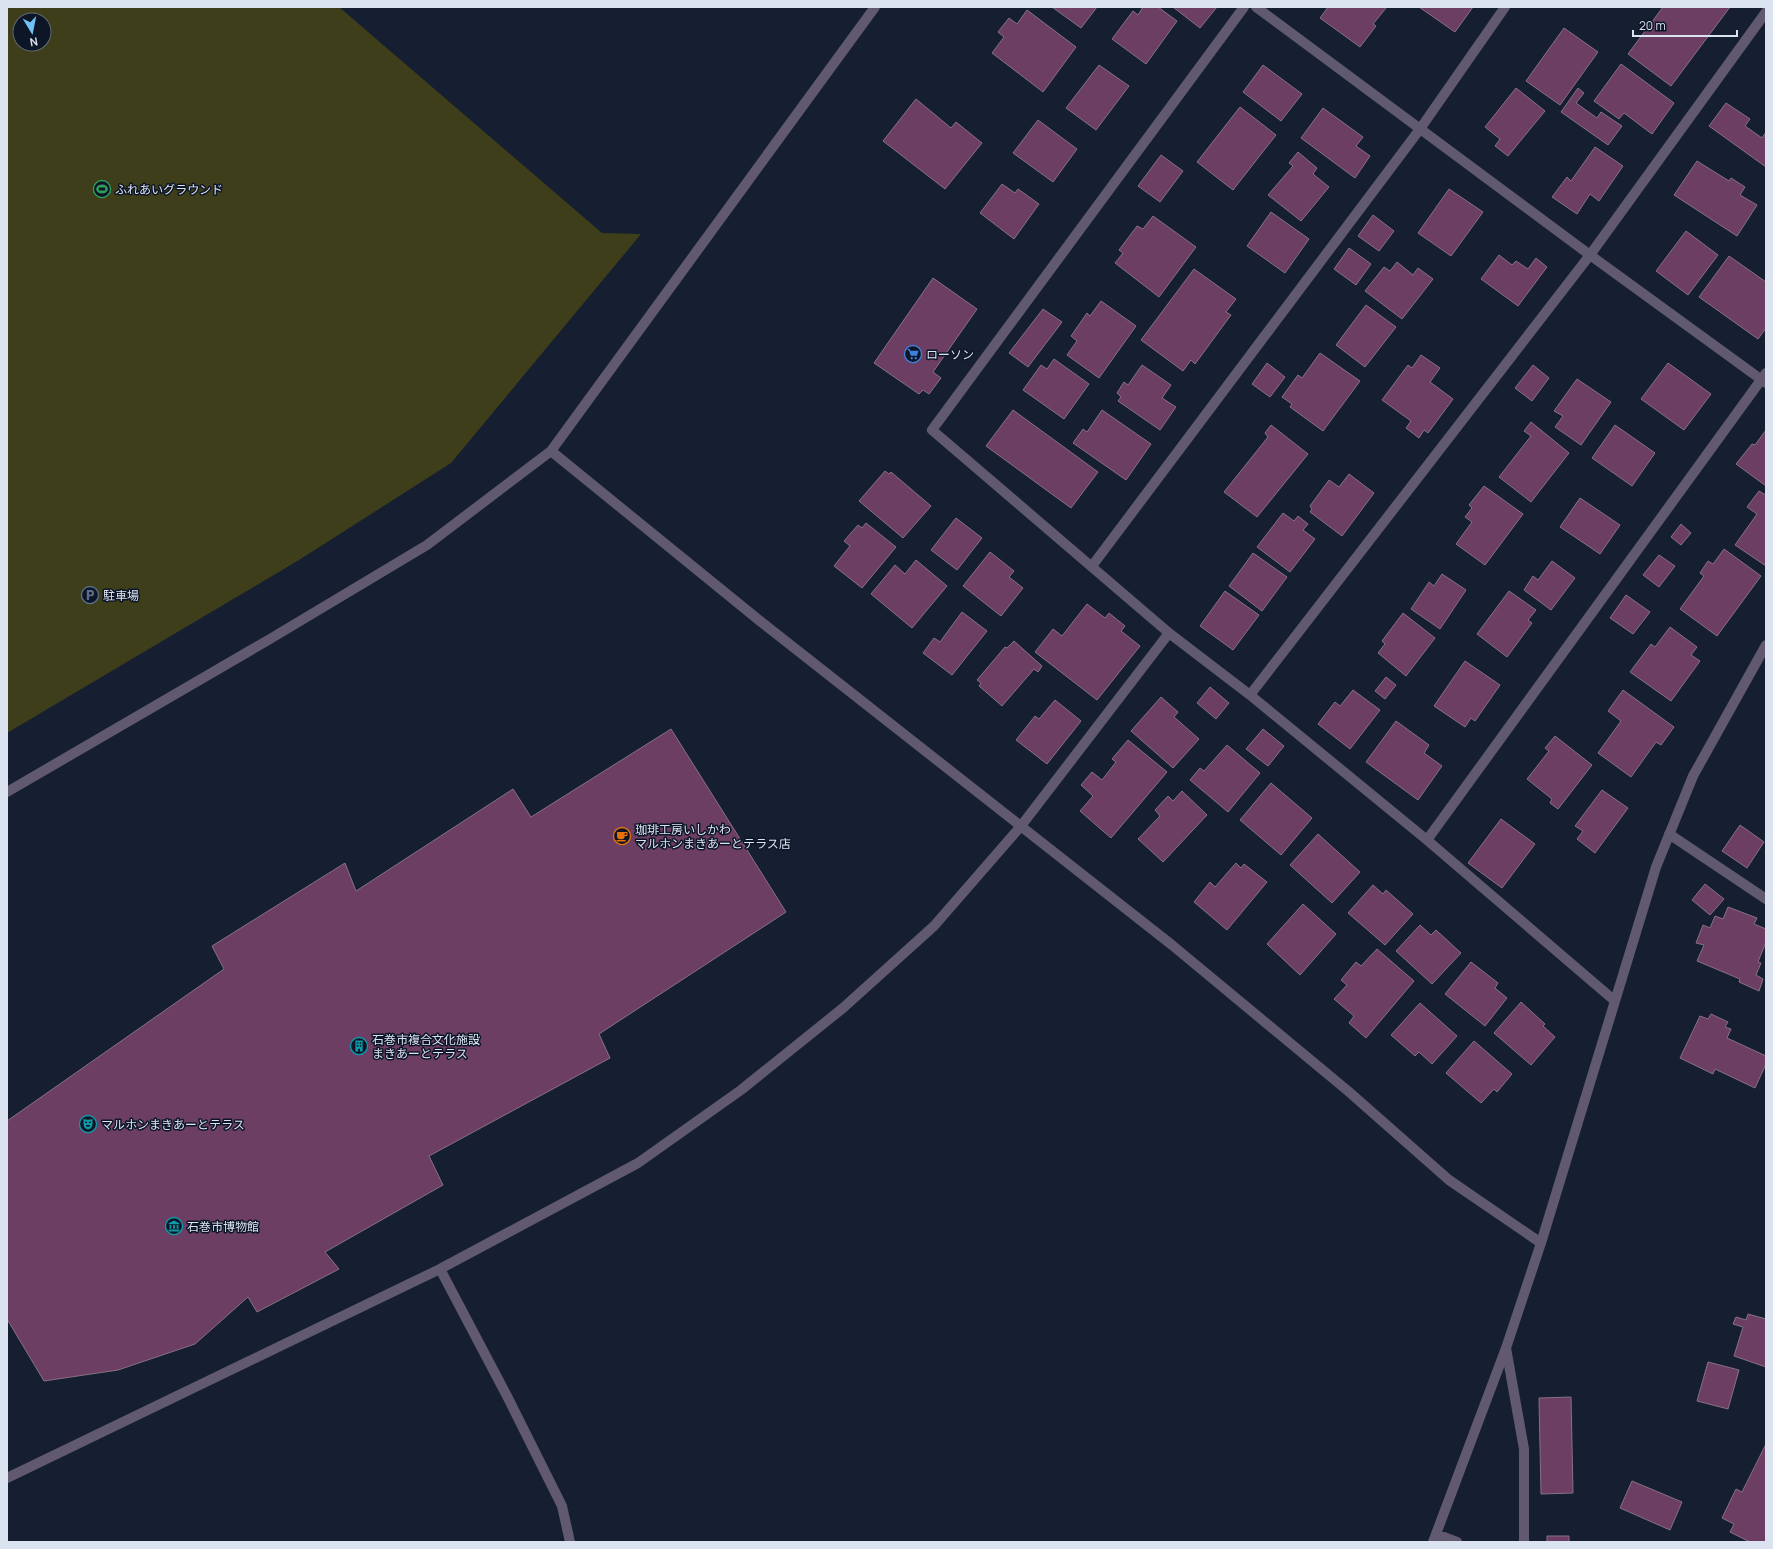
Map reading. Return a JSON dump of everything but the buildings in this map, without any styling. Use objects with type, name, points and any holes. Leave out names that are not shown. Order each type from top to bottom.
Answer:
[{"type":"street","points":[[7,792],[270,639],[427,545],[551,451],[874,7]]},
{"type":"street","points":[[1244,7],[932,430],[1169,633],[1250,695],[1427,840],[1615,1001]]},
{"type":"street","points":[[1256,7],[1590,255],[1764,378],[1427,840]]},
{"type":"street","points":[[1092,566],[1420,128],[1505,7]]},
{"type":"street","points":[[1250,695],[1590,255],[1766,12]]},
{"type":"street","points":[[551,451],[760,621],[1172,945],[1342,1086],[1449,1180],[1541,1243]]},
{"type":"street","points":[[7,1478],[440,1269],[638,1163],[741,1090],[843,1008],[934,926],[1021,826],[1169,633]]},
{"type":"street","points":[[1457,1542],[1435,1538],[1506,1348],[1541,1243],[1656,867],[1693,776],[1766,645]]},
{"type":"street","points":[[1669,834],[1766,899]]},
{"type":"street","points":[[440,1269],[508,1398],[562,1506],[570,1542]]},
{"type":"street","points":[[1506,1348],[1524,1449],[1524,1542]]},
{"type":"shaded area","points":[[7,7],[339,7],[602,233],[641,234],[451,463],[299,560],[7,733]]},
{"type":"place","name":"ふれあいグラウンド","points":[[102,189]]},
{"type":"place","name":"ローソン","points":[[913,354]]},
{"type":"place","name":"駐車場","points":[[90,595]]},
{"type":"place","name":"珈琲工房いしかわ マルホンまきあーとテラス店","points":[[622,836]]},
{"type":"place","name":"石巻市複合文化施設 まきあーとテラス","points":[[359,1046]]},
{"type":"place","name":"マルホンまきあーとテラス","points":[[88,1124]]},
{"type":"place","name":"石巻市博物館","points":[[174,1226]]}]
